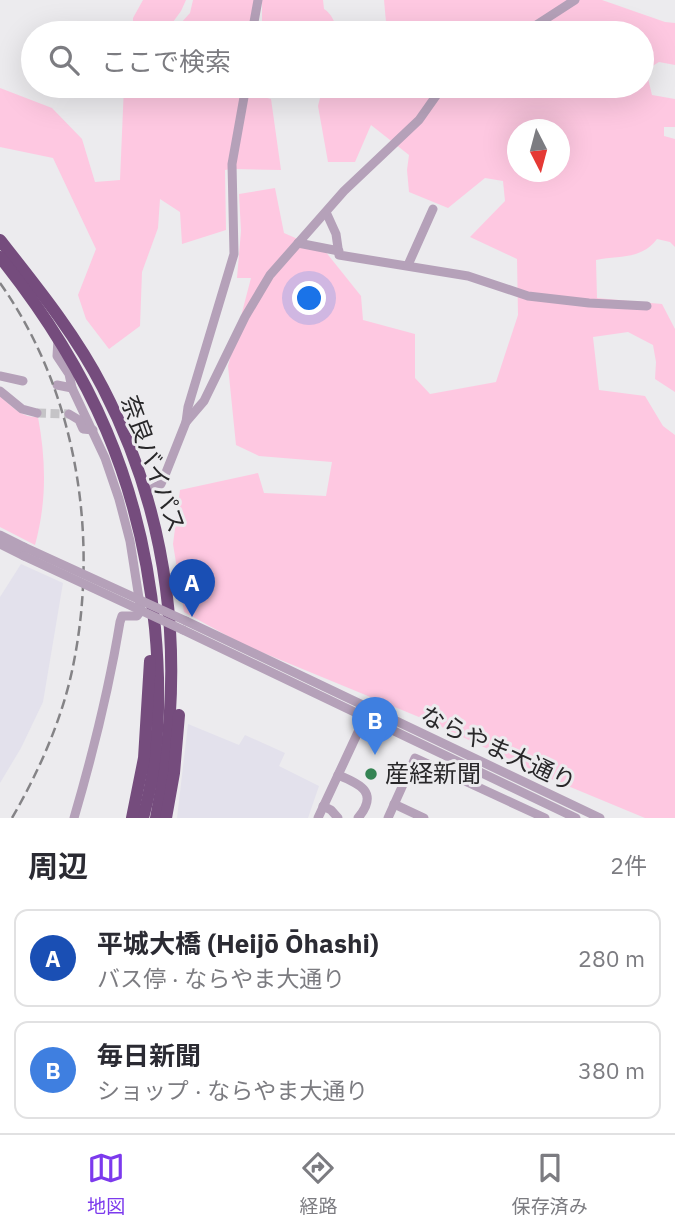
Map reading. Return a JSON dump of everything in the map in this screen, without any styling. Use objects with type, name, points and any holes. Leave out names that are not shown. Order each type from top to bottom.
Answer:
[{"type":"highway","name":"奈良バイパス","points":[[0,240],[46,298],[103,388],[127,442],[154,517],[169,603],[172,702],[156,818]]},
{"type":"highway","name":"奈良バイパス","points":[[0,257],[58,339],[92,397],[111,437],[132,498],[151,591],[158,662],[158,729],[143,818]]},
{"type":"highway","points":[[132,818],[144,758],[148,716],[151,591]]},
{"type":"highway","points":[[166,818],[174,773],[179,697],[169,603]]},
{"type":"street","points":[[254,21],[258,0]]},
{"type":"street","points":[[543,21],[575,0]]},
{"type":"street","points":[[152,489],[161,484],[186,422],[188,407],[234,254],[232,164],[244,98]]},
{"type":"street","points":[[186,422],[204,401],[245,317],[270,275],[344,191],[419,120],[435,98]]},
{"type":"street","points":[[408,265],[433,209]]},
{"type":"street","points":[[326,212],[336,234],[339,256],[468,276],[528,296],[647,306]]},
{"type":"street","points":[[298,243],[339,251]]},
{"type":"street","points":[[58,339],[57,355],[69,374],[72,388],[105,458],[119,499],[130,541],[141,611],[137,617],[122,616],[120,622],[94,749],[74,818]]},
{"type":"street","points":[[0,376],[23,381]]},
{"type":"street","points":[[57,385],[72,388]]},
{"type":"street","points":[[0,391],[22,409],[37,413]]},
{"type":"street","points":[[69,414],[79,420],[83,429],[93,430]]},
{"type":"street","name":"ならやま大通り","points":[[0,535],[24,551],[367,713],[600,818]]},
{"type":"street","name":"ならやま大通り","points":[[0,544],[24,551]]},
{"type":"street","points":[[318,818],[367,713]]},
{"type":"street","name":"ならやま大通り","points":[[367,713],[576,818]]},
{"type":"street","points":[[388,818],[415,758],[545,818]]},
{"type":"street","points":[[338,775],[360,785],[367,793],[367,805],[358,818]]},
{"type":"street","points":[[394,804],[424,818]]},
{"type":"street","points":[[323,806],[338,818]]},
{"type":"shaded area","points":[[143,0],[186,0],[174,21],[133,21]]},
{"type":"shaded area","points":[[193,0],[256,0],[252,21],[183,21],[190,13]]},
{"type":"shaded area","points":[[262,0],[323,0],[324,9],[333,21],[262,21]]},
{"type":"shaded area","points":[[384,0],[602,0],[675,23],[675,65],[659,62],[654,65],[654,21],[386,21]]},
{"type":"shaded area","points":[[0,88],[52,108],[82,139],[95,182],[120,180],[123,98],[242,98],[231,169],[225,170],[226,230],[182,244],[180,212],[160,199],[158,228],[142,272],[140,326],[109,349],[86,319],[78,295],[96,249],[53,158],[0,147]]},
{"type":"shaded area","points":[[654,95],[675,99],[675,127],[664,127],[664,136],[675,139],[675,247],[670,242],[657,239],[637,254],[596,260],[597,298],[662,304],[675,329],[675,392],[655,379],[653,345],[628,332],[593,337],[599,390],[645,396],[663,426],[675,435],[675,818],[645,818],[551,779],[431,722],[244,645],[184,612],[173,544],[180,490],[258,473],[264,493],[326,496],[332,462],[259,456],[236,445],[228,366],[251,278],[237,278],[241,231],[239,194],[275,188],[284,233],[325,251],[361,296],[363,320],[415,334],[415,378],[430,394],[496,382],[518,315],[517,259],[470,237],[505,201],[503,181],[485,178],[448,208],[409,192],[409,155],[371,125],[355,162],[328,162],[318,106],[320,98],[654,98]]},
{"type":"shaded area","points":[[247,98],[271,99],[281,170],[235,169]]},
{"type":"shaded area","points":[[0,396],[22,413],[38,417],[44,481],[42,512],[35,545],[0,527]]},
{"type":"shaded area","points":[[21,564],[63,583],[43,702],[21,748],[0,783],[0,597]]},
{"type":"shaded area","points":[[188,724],[239,745],[245,735],[285,753],[279,766],[319,786],[308,818],[177,818]]},
{"type":"tunnel","points":[[37,413],[69,414]]},
{"type":"railway","points":[[0,283],[27,326],[48,372],[64,420],[76,470],[84,571],[80,622],[62,709],[48,747],[12,818]]},
{"type":"place","name":"平城大橋 (Heijō Ōhashi)","points":[[192,617]]},
{"type":"place","name":"毎日新聞","points":[[375,755]]},
{"type":"place","name":"産経新聞","points":[[371,774]]}]
